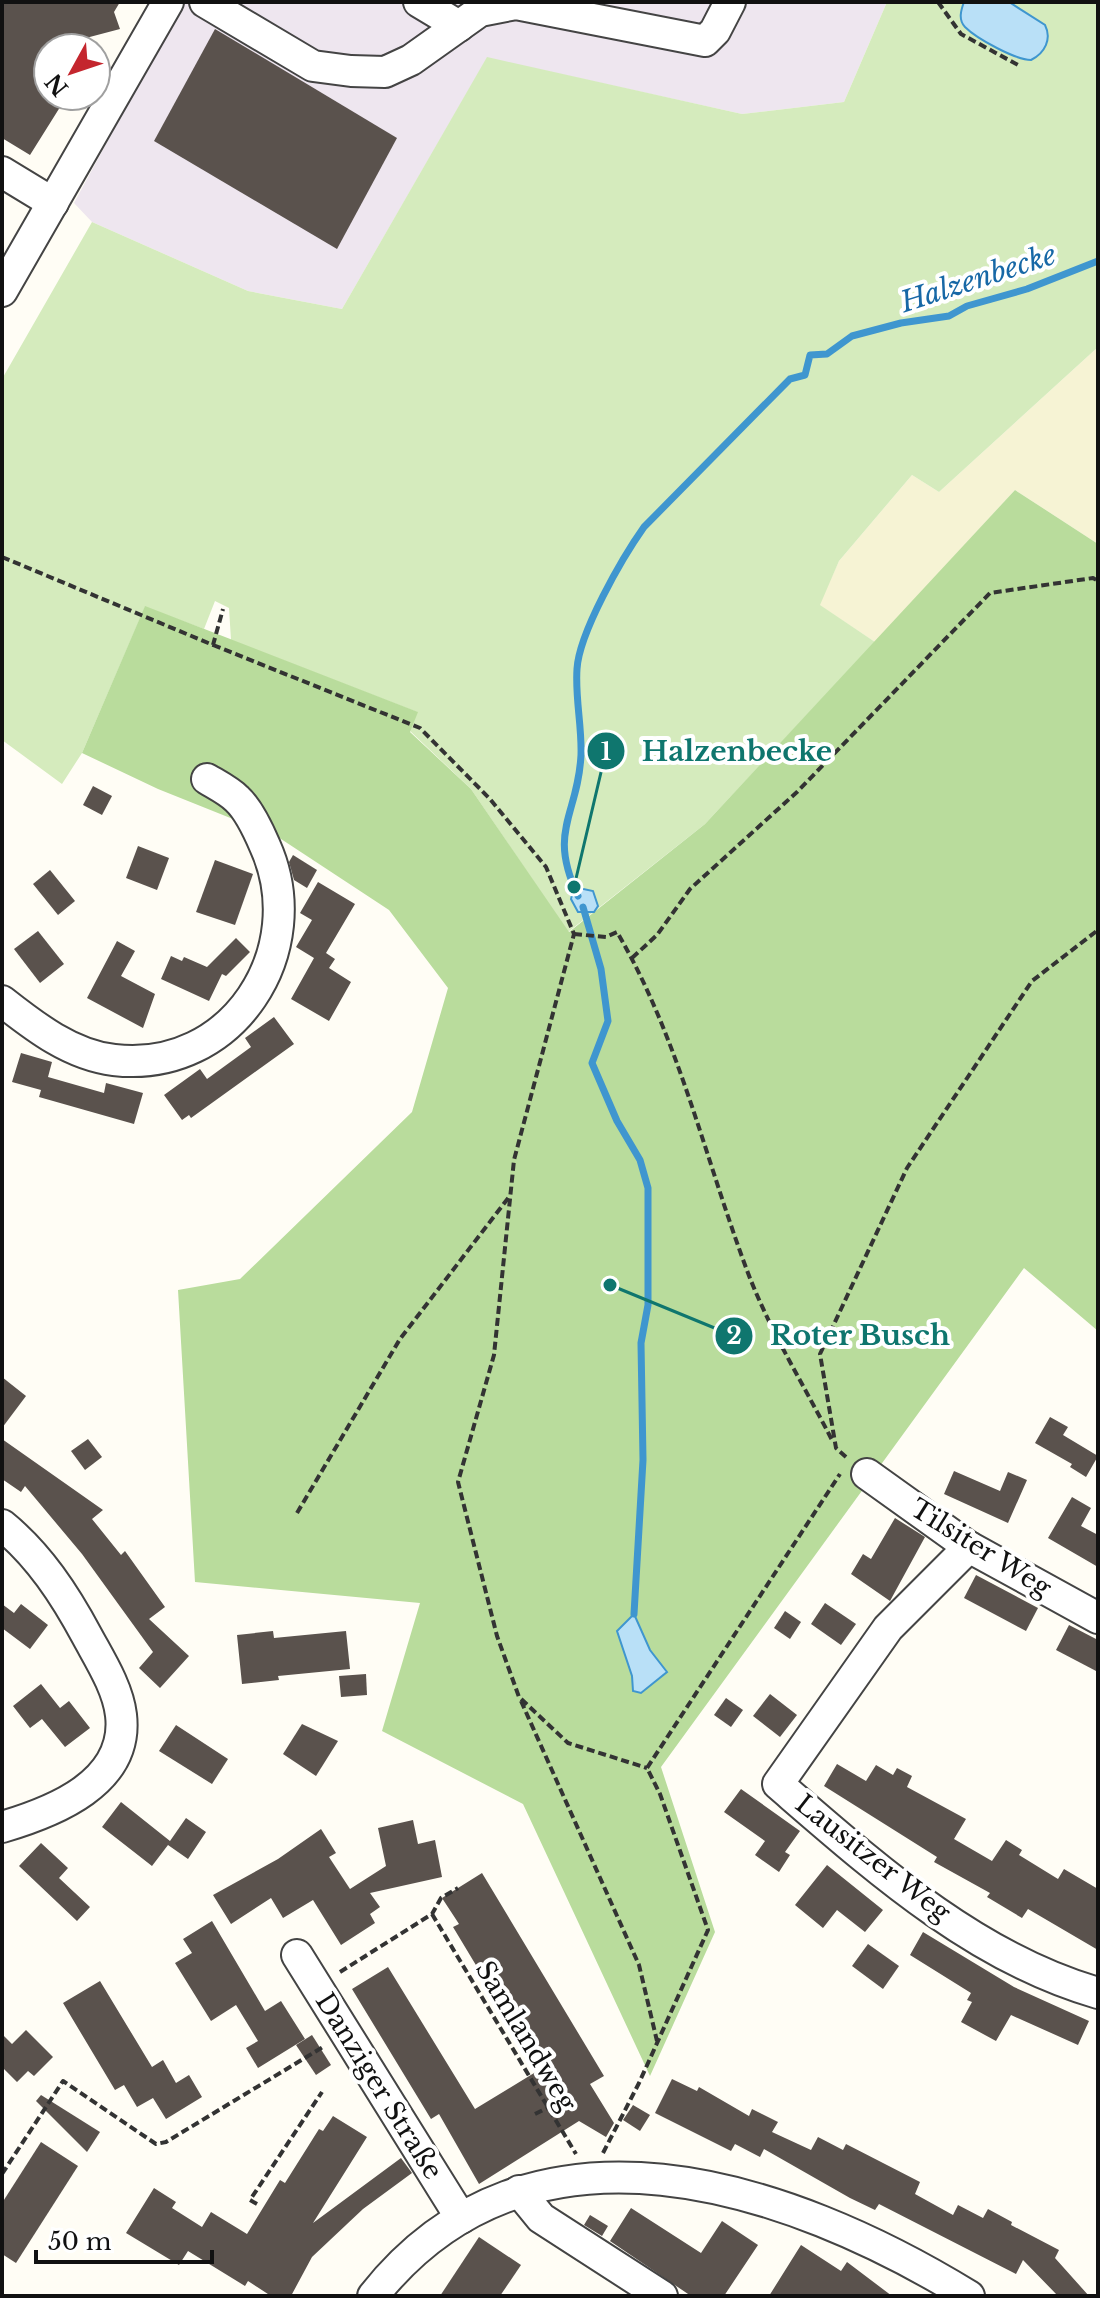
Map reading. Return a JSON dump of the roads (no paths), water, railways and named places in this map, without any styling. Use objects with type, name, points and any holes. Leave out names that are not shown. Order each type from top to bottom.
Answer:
[{"type":"street","points":[[2,291],[168,2]]},
{"type":"street","points":[[205,2],[313,66],[385,72],[411,60],[480,11],[516,4],[705,41],[715,31],[730,2]]},
{"type":"street","points":[[419,2],[459,26]]},
{"type":"street","points":[[2,172],[53,203]]},
{"type":"street","points":[[2,1001],[41,1031],[65,1044],[114,1060],[148,1059],[176,1053],[205,1040],[236,1017],[260,988],[275,956],[280,912],[277,872],[239,800],[207,779]]},
{"type":"street","name":"Tilsiter Weg","points":[[858,1467],[969,1547],[1098,1618]]},
{"type":"street","points":[[2,1525],[32,1553],[78,1619],[103,1665],[122,1719],[117,1746],[104,1772],[80,1796],[45,1814],[2,1827]]},
{"type":"street","name":"Lausitzer Weg","points":[[969,1547],[888,1628],[778,1784],[903,1889],[936,1911],[1020,1961],[1098,1993]]},
{"type":"street","name":"Danziger Straße","points":[[297,1955],[461,2218]]},
{"type":"street","points":[[373,2296],[420,2247],[461,2218],[519,2191],[590,2176],[666,2177],[735,2192],[833,2228],[926,2270],[969,2296]]},
{"type":"street","points":[[519,2191],[541,2218],[662,2296]]},
{"type":"water","points":[[964,2],[1009,2],[1045,25],[1048,35],[1043,50],[1031,60],[1016,57],[987,43],[961,21]]},
{"type":"water","points":[[574,887],[593,891],[598,906],[594,912],[578,912],[571,899]]},
{"type":"water","points":[[634,1614],[650,1650],[667,1672],[641,1693],[633,1691],[632,1676],[617,1631]]},
{"type":"waterway","name":"Halzenbecke","points":[[578,896],[565,855],[567,824],[581,755],[577,669],[593,616],[644,527],[790,379],[805,375],[810,355],[827,354],[852,336],[901,323],[949,316],[967,306],[1027,289],[1098,261]]},
{"type":"waterway","name":"Halzenbecke","points":[[583,907],[601,969],[608,1021],[592,1063],[617,1121],[640,1160],[648,1188],[648,1305],[641,1343],[643,1460],[634,1614]]},
{"type":"place","name":"Halzenbecke","points":[[574,887]]},
{"type":"place","name":"Roter Busch","points":[[610,1285]]}]
